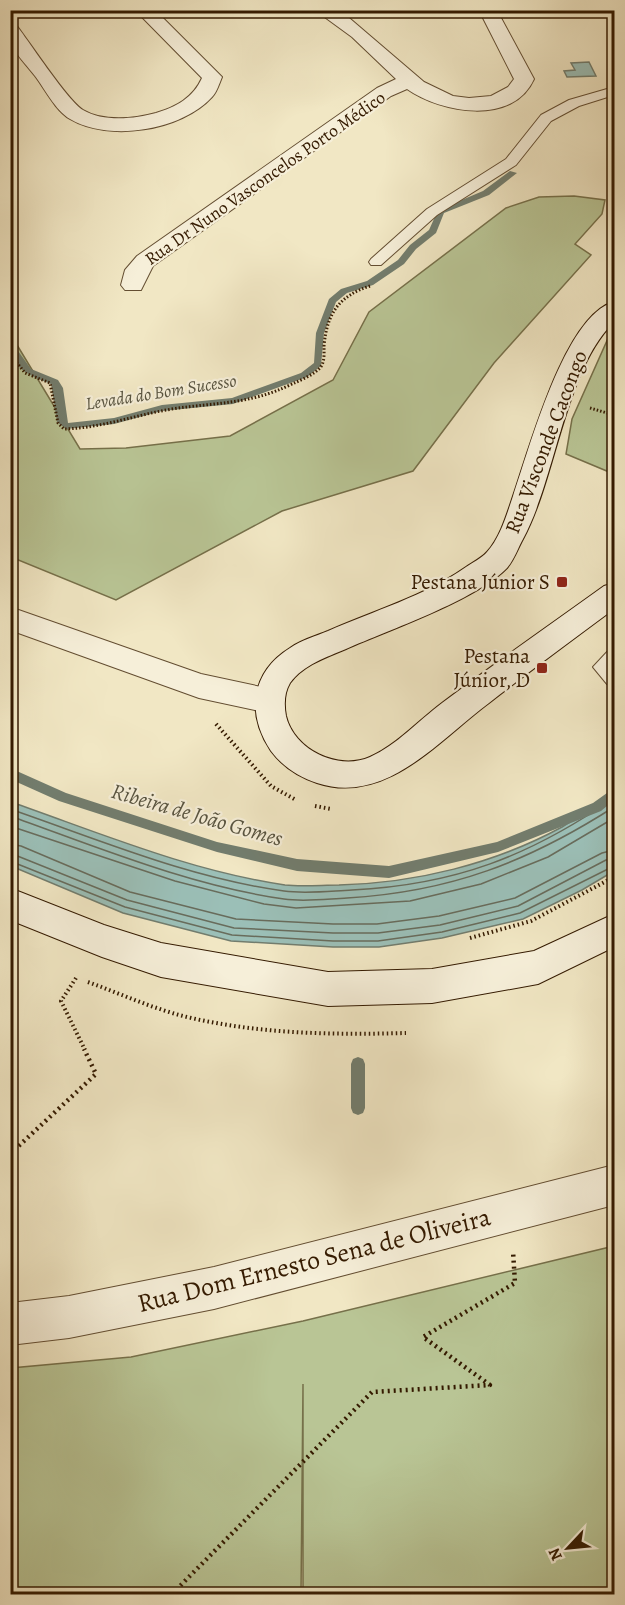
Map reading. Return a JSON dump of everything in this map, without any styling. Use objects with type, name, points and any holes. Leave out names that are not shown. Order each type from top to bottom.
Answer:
[{"type":"street","points":[[10,30],[73,113],[93,121],[144,122],[172,115],[195,104],[208,92],[212,77],[144,10]]},
{"type":"street","points":[[324,10],[357,30],[408,81],[435,98],[460,103],[487,103],[516,92],[524,79],[491,16],[493,10]]},
{"type":"street","name":"Rua Dr Nuno Vasconcelos Porto Médico","points":[[133,285],[137,270],[146,261],[384,92],[408,81]]},
{"type":"street","name":"Rua Visconde Cacongo","points":[[269,700],[274,682],[286,667],[302,655],[459,587],[497,560],[517,524],[573,362],[591,331],[615,309]]},
{"type":"street","points":[[10,618],[199,686],[269,700],[271,719],[286,747],[301,761],[328,773],[347,774],[368,771],[407,749],[554,636],[615,594]]},
{"type":"street","points":[[10,904],[102,941],[161,960],[328,989],[432,986],[538,967],[615,930]]},
{"type":"street","name":"Rua Dom Ernesto Sena de Oliveira","points":[[10,1324],[69,1317],[214,1288],[615,1185]]},
{"type":"lane","points":[[376,262],[432,212],[511,162],[546,118],[574,103],[615,91]]},
{"type":"lane","points":[[615,657],[603,667],[615,678]]},
{"type":"path","points":[[10,354],[25,373],[50,383],[59,426],[70,429],[115,424],[163,411],[234,404],[307,377],[322,364],[325,333],[338,301]]},
{"type":"path","points":[[208,717],[223,730],[265,782],[282,795],[300,801]]},
{"type":"path","points":[[309,805],[326,810],[336,808]]},
{"type":"path","points":[[463,940],[531,921],[615,877]]},
{"type":"path","points":[[10,1154],[96,1074],[61,1001],[76,978]]},
{"type":"path","points":[[88,982],[186,1017],[214,1022],[311,1035],[406,1033]]},
{"type":"path","points":[[172,1594],[372,1392],[490,1385],[423,1336],[515,1283],[511,1211]]},
{"type":"green space","points":[[574,196],[605,200],[602,214],[575,244],[591,255],[494,363],[413,471],[282,511],[116,600],[11,557],[11,335],[80,449],[126,448],[230,436],[333,380],[369,312],[506,208],[539,197]]},
{"type":"green space","points":[[614,329],[614,474],[566,454],[572,419]]},
{"type":"green space","points":[[614,1246],[614,1594],[303,1594],[303,1384],[301,1594],[11,1594],[11,1368],[131,1357],[303,1321]]},
{"type":"water","points":[[589,62],[596,76],[567,77],[564,71],[575,70],[571,63]]},
{"type":"water","points":[[614,791],[614,871],[582,890],[523,919],[442,938],[379,947],[333,947],[231,941],[123,913],[11,866],[11,802],[180,861],[250,879],[305,886],[397,880],[425,876],[482,861],[562,827]]},
{"type":"waterway","name":"Levada do Bom Sucesso","points":[[10,346],[28,371],[55,382],[58,388],[62,422],[66,426],[114,421],[162,408],[233,401],[304,375],[318,364],[320,333],[332,301],[344,291],[370,283],[401,262],[413,247],[433,231],[441,212],[486,193],[513,173]]},
{"type":"waterway","name":"Ribeira de João Gomes","points":[[10,773],[63,797],[217,847],[297,865],[389,872],[498,847],[597,807],[614,793]]},
{"type":"waterway","points":[[358,1064],[358,1108]]},
{"type":"place","name":"Pestana Júnior S","points":[[562,582]]},
{"type":"place","name":"Pestana Júnior, D","points":[[542,668]]}]
